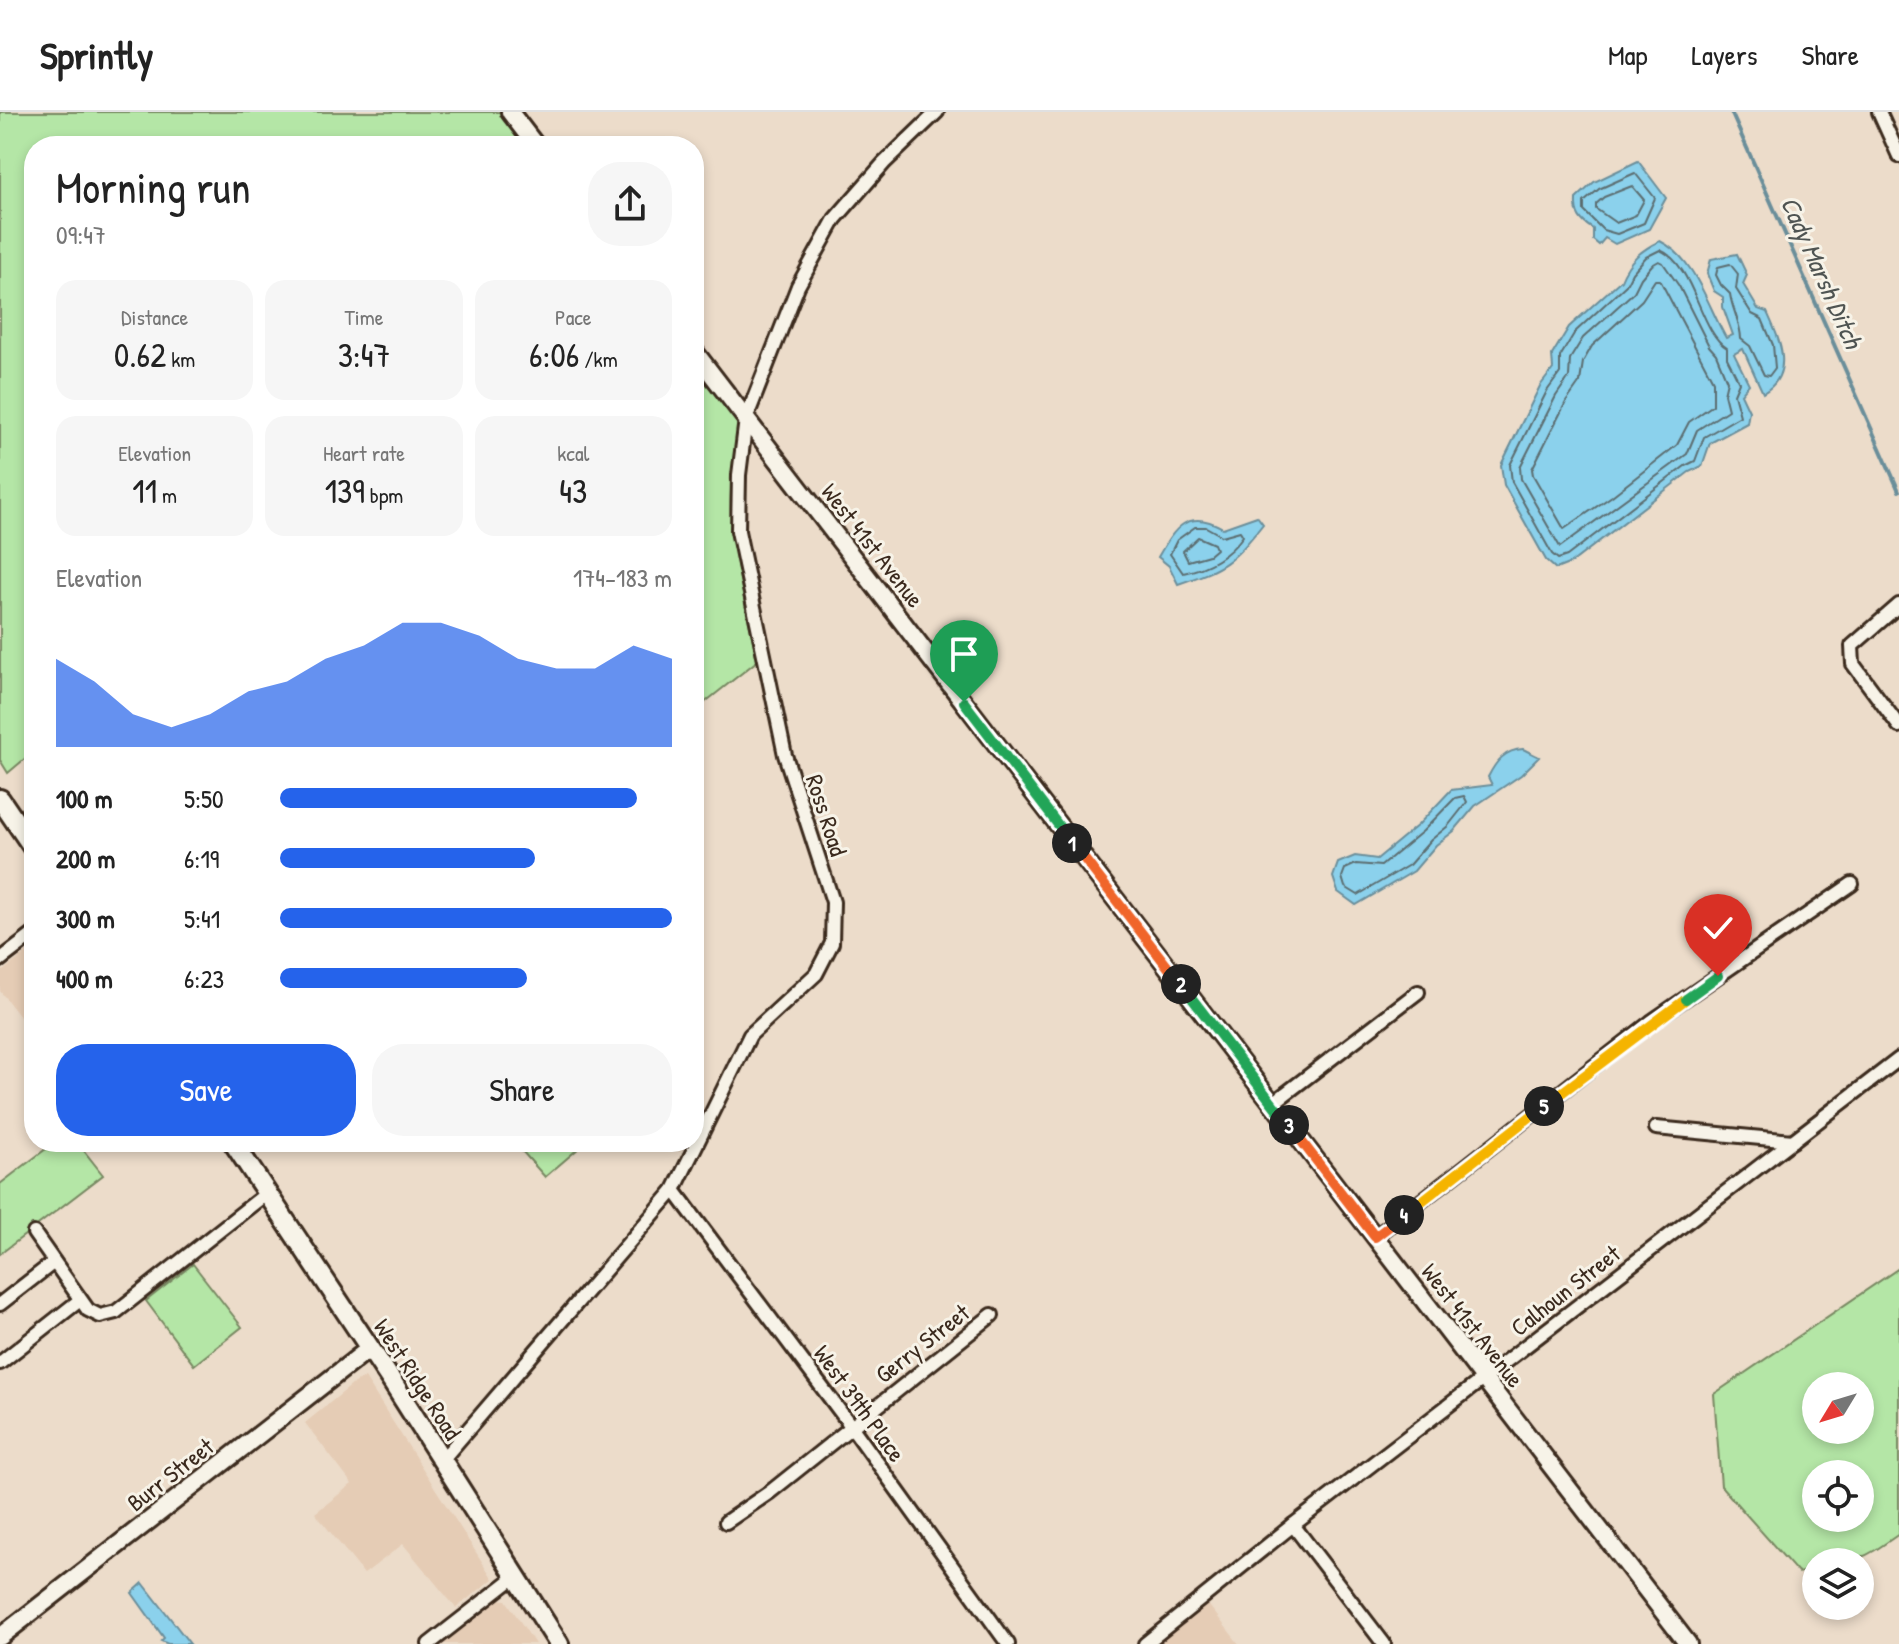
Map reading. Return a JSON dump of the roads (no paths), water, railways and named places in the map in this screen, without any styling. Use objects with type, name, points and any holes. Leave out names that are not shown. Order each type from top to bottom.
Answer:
[{"type":"main road","points":[[0,799],[24,834]]},
{"type":"main road","name":"West Ridge Road","points":[[240,1152],[370,1348],[559,1644]]},
{"type":"street","points":[[510,112],[528,136]]},
{"type":"street","name":"Ross Road","points":[[704,1129],[750,1035],[816,974],[832,943],[833,902],[785,755],[738,531],[739,475],[746,419],[798,286],[835,219],[884,163],[937,112]]},
{"type":"street","points":[[1879,112],[1899,156]]},
{"type":"street","name":"West 41st Avenue","points":[[704,364],[1688,1644]]},
{"type":"street","points":[[1899,605],[1852,646],[1853,664],[1899,726]]},
{"type":"street","points":[[1375,1237],[1651,1022],[1852,884]]},
{"type":"street","points":[[0,960],[24,942]]},
{"type":"street","points":[[1272,1104],[1418,992]]},
{"type":"street","name":"Calhoun Street","points":[[1145,1644],[1293,1525],[1899,1059]]},
{"type":"street","points":[[1656,1128],[1793,1141]]},
{"type":"street","name":"Ross Road","points":[[442,1460],[674,1190],[693,1152]]},
{"type":"street","name":"West 39th Place","points":[[674,1190],[851,1426],[1008,1644]]},
{"type":"street","points":[[34,1233],[80,1300],[96,1315],[113,1314],[267,1193]]},
{"type":"street","points":[[0,1304],[54,1262]]},
{"type":"street","points":[[0,1363],[80,1300]]},
{"type":"street","name":"Gerry Street","points":[[726,1522],[770,1492],[992,1315]]},
{"type":"street","name":"Burr Street","points":[[0,1637],[370,1348]]},
{"type":"street","points":[[1293,1525],[1384,1644]]},
{"type":"street","points":[[429,1644],[516,1576]]},
{"type":"water","points":[[1638,161],[1666,198],[1649,229],[1615,244],[1605,238],[1599,245],[1593,240],[1593,229],[1579,217],[1576,199],[1594,182]]},
{"type":"water","points":[[1660,241],[1683,259],[1692,271],[1726,338],[1733,335],[1723,307],[1723,297],[1714,291],[1707,274],[1711,259],[1737,254],[1747,275],[1743,284],[1758,309],[1767,312],[1780,344],[1782,366],[1779,376],[1763,393],[1743,349],[1734,354],[1749,384],[1741,394],[1749,411],[1747,423],[1710,443],[1702,466],[1689,472],[1571,563],[1556,569],[1546,560],[1504,485],[1501,465],[1540,386],[1553,369],[1552,355],[1569,327],[1621,280],[1636,256]]},
{"type":"water","points":[[1257,516],[1263,524],[1243,548],[1226,563],[1207,573],[1178,584],[1169,566],[1158,557],[1177,529],[1192,520],[1211,522],[1223,528]]},
{"type":"water","points":[[1523,749],[1539,757],[1521,775],[1475,806],[1414,871],[1356,905],[1338,892],[1333,877],[1338,863],[1355,856],[1377,859],[1418,825],[1451,790],[1492,785],[1488,777],[1498,761],[1506,754]]},
{"type":"water","points":[[143,1583],[190,1644],[161,1641],[164,1638],[132,1593]]},
{"type":"waterway","name":"Cady Marsh Ditch","points":[[1731,112],[1899,491]]}]
